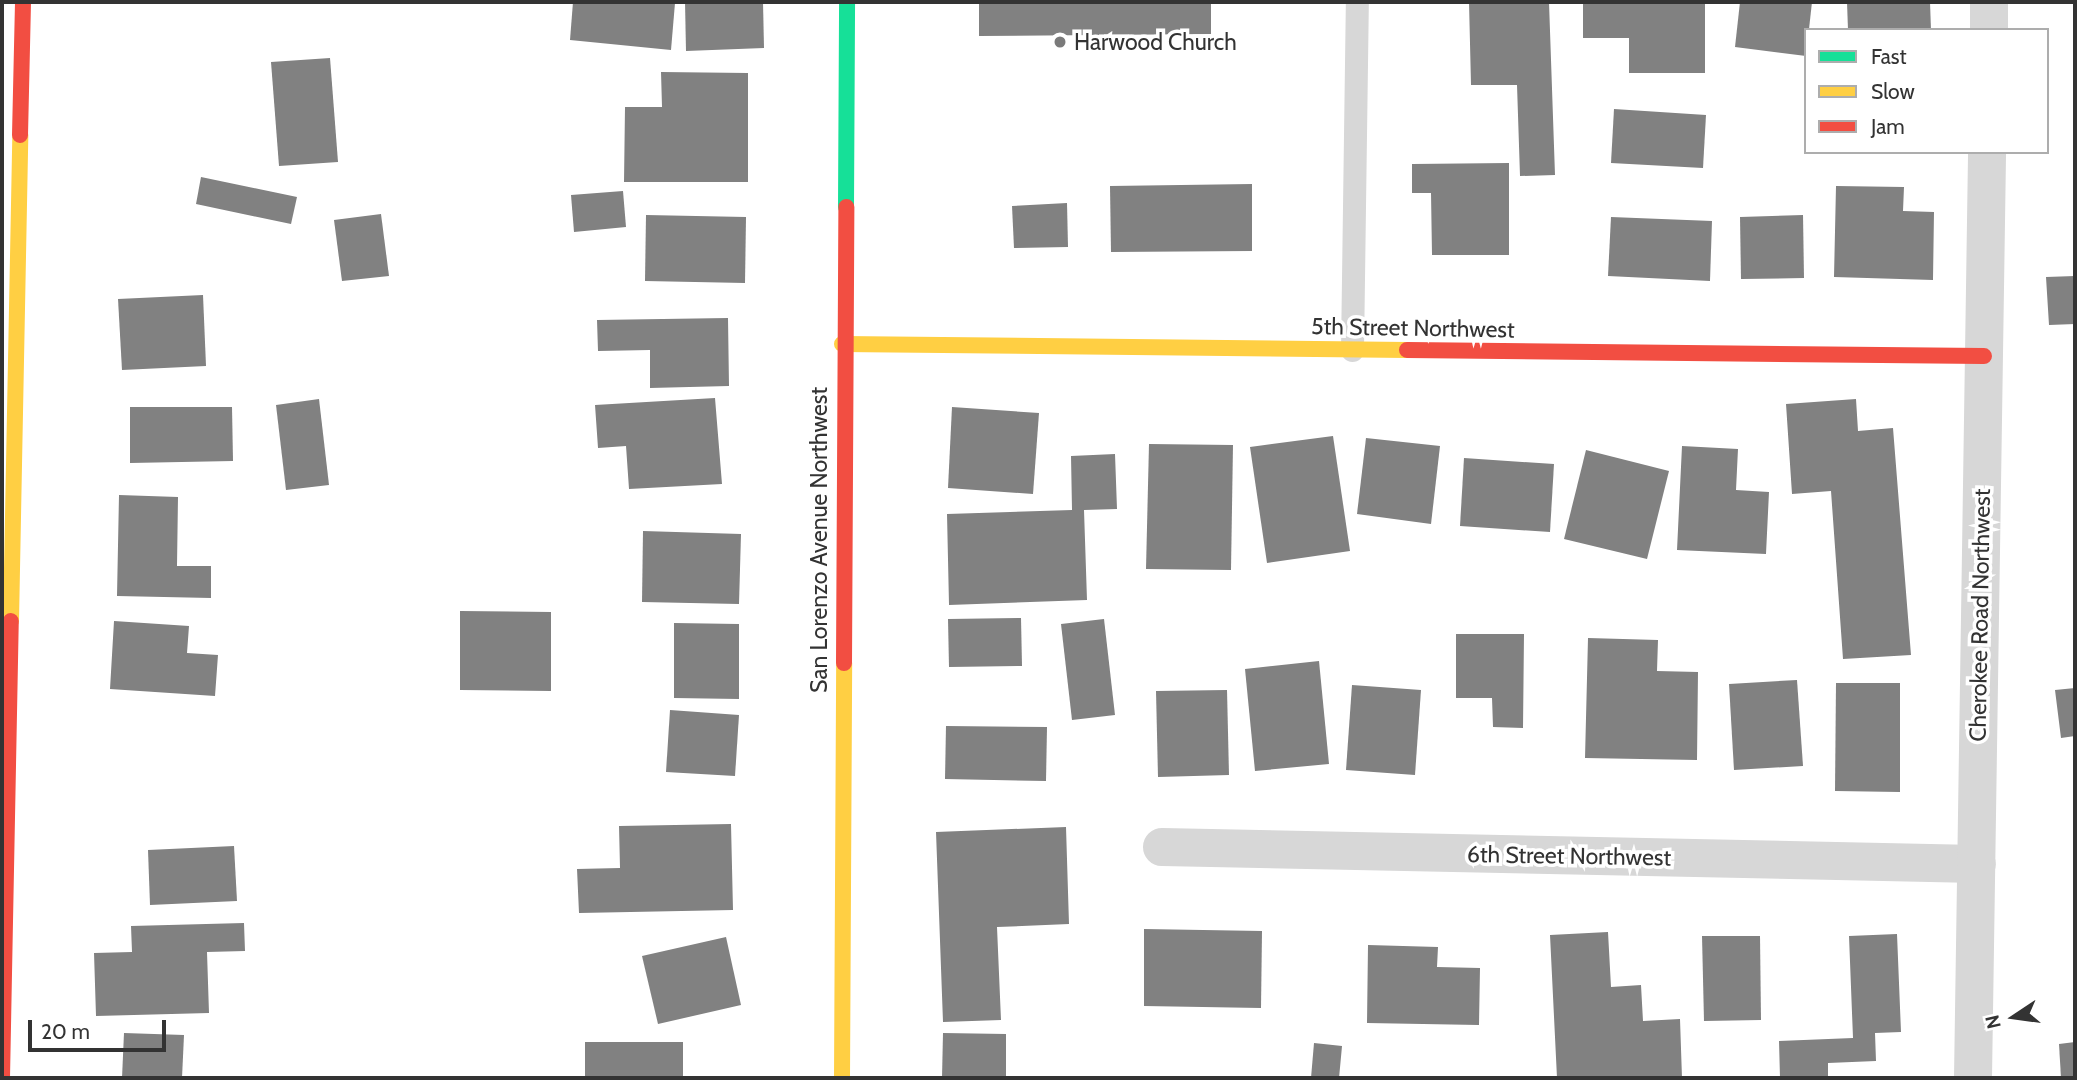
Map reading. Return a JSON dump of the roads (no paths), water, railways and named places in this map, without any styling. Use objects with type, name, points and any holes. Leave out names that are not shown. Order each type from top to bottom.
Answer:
[{"type":"street","points":[[2,1078],[10,246],[23,2]]},
{"type":"street","name":"San Lorenzo Avenue Northwest","points":[[842,1078],[842,344],[847,2]]},
{"type":"street","points":[[1989,2],[1989,28]]},
{"type":"street","name":"Cherokee Road Northwest","points":[[1973,1078],[1987,154]]},
{"type":"street","name":"5th Street Northwest","points":[[842,344],[1984,356]]},
{"type":"street","name":"6th Street Northwest","points":[[1162,847],[1977,864]]},
{"type":"lane","points":[[1352,350],[1357,2]]},
{"type":"place","name":"Harwood Church","points":[[1060,42]]}]
